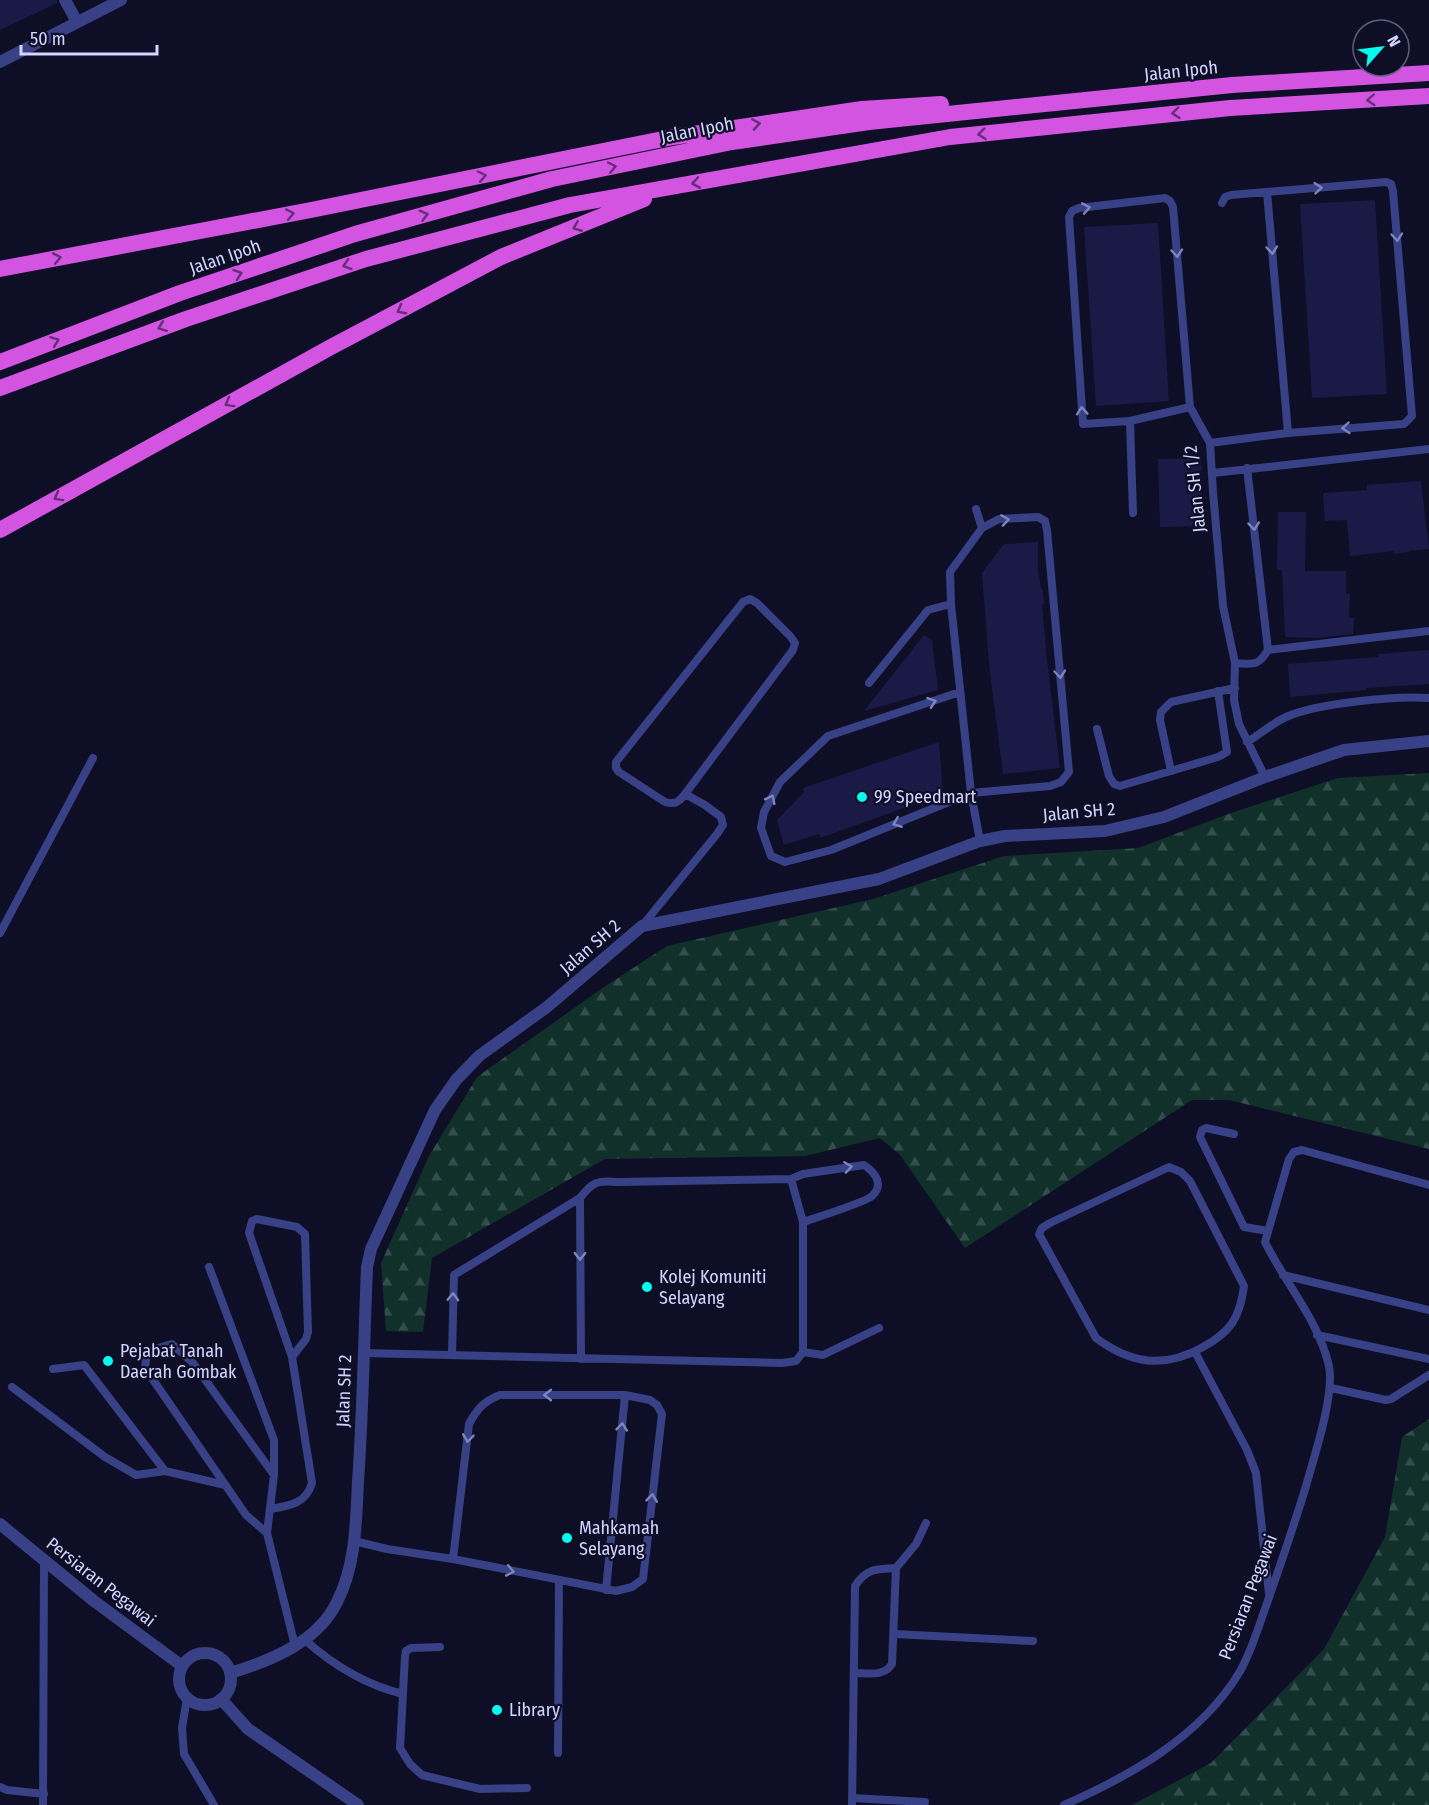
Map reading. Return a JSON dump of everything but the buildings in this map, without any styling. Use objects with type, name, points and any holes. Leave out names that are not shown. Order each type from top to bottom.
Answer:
[{"type":"highway","name":"Jalan Ipoh","points":[[0,362],[180,293],[355,234],[552,179],[732,142],[869,122],[1232,85],[1429,73]]},
{"type":"highway","points":[[0,388],[186,319],[366,259],[570,205],[950,137],[1230,108],[1429,96]]},
{"type":"highway","points":[[0,269],[323,208],[673,137],[862,109],[975,102],[1077,101]]},
{"type":"highway","points":[[0,530],[330,347],[501,257],[669,188]]},
{"type":"street","points":[[65,0],[77,22]]},
{"type":"street","points":[[0,62],[121,0]]},
{"type":"street","name":"Jalan SH 2","points":[[230,1673],[250,1667],[300,1643],[321,1625],[337,1603],[348,1572],[354,1541],[367,1268],[370,1249],[435,1110],[456,1080],[479,1056],[547,1007],[642,926],[879,879],[980,841],[1005,836],[1105,831],[1164,817],[1265,777],[1344,750],[1429,741]]},
{"type":"street","name":"Persiaran Pegawai","points":[[0,1524],[44,1561],[182,1666]]},
{"type":"street","points":[[213,1653],[227,1664],[231,1683],[228,1692],[221,1699],[204,1705],[195,1703],[182,1691],[179,1683],[182,1666],[195,1654],[213,1653]]},
{"type":"street","points":[[221,1699],[248,1729],[358,1805]]},
{"type":"lane","points":[[1210,443],[1288,433],[1404,424],[1412,416],[1391,184],[1386,182],[1231,195],[1225,197],[1222,203]]},
{"type":"lane","points":[[1268,192],[1288,433]]},
{"type":"lane","name":"Jalan SH 1/2","points":[[1130,421],[1083,424],[1069,217],[1079,208],[1165,198],[1173,207],[1190,407],[1210,443],[1223,606],[1236,663],[1234,700],[1239,724],[1265,777]]},
{"type":"lane","points":[[1133,513],[1130,421],[1190,407]]},
{"type":"lane","points":[[1213,473],[1429,449]]},
{"type":"lane","points":[[1236,663],[1254,664],[1262,660],[1268,650],[1247,468]]},
{"type":"lane","points":[[976,509],[982,528]]},
{"type":"lane","points":[[960,692],[828,736],[780,782],[764,812],[760,828],[771,856],[785,862],[831,850],[971,793],[1050,786],[1061,782],[1069,772],[1047,530],[1045,521],[1038,518],[999,519],[982,528],[950,572],[951,604],[971,793],[980,841]]},
{"type":"lane","points":[[750,599],[790,636],[795,643],[793,650],[686,794],[678,802],[672,804],[665,802],[619,772],[616,762],[742,603],[750,599]]},
{"type":"lane","points":[[869,683],[928,610],[951,604]]},
{"type":"lane","points":[[1268,650],[1429,631]]},
{"type":"lane","points":[[1171,771],[1160,720],[1161,712],[1171,702],[1234,688]]},
{"type":"lane","points":[[1097,729],[1109,776],[1114,784],[1120,786],[1218,757],[1227,752],[1218,691]]},
{"type":"lane","points":[[1247,742],[1286,718],[1308,711],[1366,701],[1429,698]]},
{"type":"lane","points":[[0,933],[93,758]]},
{"type":"lane","points":[[642,926],[723,825],[721,817],[686,794]]},
{"type":"lane","points":[[1234,1134],[1206,1128],[1202,1130],[1200,1137],[1244,1227],[1268,1231]]},
{"type":"lane","points":[[1429,1185],[1302,1150],[1294,1152],[1289,1159],[1265,1242],[1317,1335],[1329,1368],[1330,1389],[1386,1400],[1429,1375]]},
{"type":"lane","points":[[452,1355],[454,1275],[580,1198],[589,1185],[603,1180],[618,1182],[792,1179],[803,1174],[864,1165],[878,1178],[878,1186],[871,1198],[803,1222]]},
{"type":"lane","points":[[1169,1167],[1181,1172],[1190,1181],[1244,1286],[1241,1305],[1222,1337],[1195,1352],[1177,1359],[1157,1362],[1134,1358],[1112,1350],[1096,1338],[1039,1234],[1042,1228],[1156,1172],[1169,1167]]},
{"type":"lane","points":[[364,1353],[782,1363],[796,1361],[803,1352],[803,1222],[792,1179]]},
{"type":"lane","points":[[580,1198],[581,1359]]},
{"type":"lane","points":[[270,1509],[298,1503],[310,1491],[312,1483],[292,1357],[249,1233],[252,1221],[257,1219],[297,1227],[304,1234],[308,1332],[306,1339],[292,1357]]},
{"type":"lane","points":[[209,1267],[274,1440],[274,1475],[267,1533],[300,1643],[381,1688],[403,1694]]},
{"type":"lane","points":[[1283,1275],[1429,1310]]},
{"type":"lane","points":[[803,1352],[823,1355],[879,1328]]},
{"type":"lane","points":[[1317,1335],[1429,1359]]},
{"type":"lane","points":[[267,1533],[246,1515],[145,1368],[147,1351],[172,1344],[193,1363],[274,1475]]},
{"type":"lane","points":[[1195,1352],[1247,1450],[1256,1473],[1269,1596]]},
{"type":"lane","points":[[53,1369],[84,1365],[165,1472]]},
{"type":"lane","points":[[12,1388],[105,1457],[136,1475],[165,1472],[225,1485]]},
{"type":"lane","name":"Persiaran Pegawai","points":[[1064,1805],[1091,1793],[1157,1756],[1188,1732],[1217,1702],[1239,1673],[1252,1646],[1296,1518],[1330,1389]]},
{"type":"lane","points":[[354,1541],[606,1590],[616,1591],[632,1587],[643,1579],[662,1414],[657,1405],[650,1400],[625,1395],[500,1395],[489,1399],[477,1408],[470,1425],[453,1559]]},
{"type":"lane","points":[[606,1590],[625,1395]]},
{"type":"lane","points":[[854,1673],[881,1673],[888,1671],[892,1664],[896,1568],[915,1544],[926,1523]]},
{"type":"lane","points":[[44,1561],[44,1794],[46,1805]]},
{"type":"lane","points":[[896,1568],[871,1570],[862,1575],[855,1586],[852,1801],[926,1802]]},
{"type":"lane","points":[[558,1753],[559,1581]]},
{"type":"lane","points":[[894,1634],[1033,1641]]},
{"type":"lane","points":[[440,1647],[411,1648],[406,1651],[400,1748],[410,1764],[422,1775],[480,1789],[526,1788]]},
{"type":"lane","points":[[188,1698],[182,1728],[184,1754],[214,1805]]},
{"type":"lane","points":[[0,1787],[7,1790],[44,1794]]},
{"type":"green space","points":[[1429,773],[1429,1149],[1229,1100],[1192,1100],[965,1248],[900,1155],[880,1138],[805,1156],[605,1159],[432,1258],[423,1332],[386,1331],[381,1263],[429,1156],[477,1077],[604,987],[667,946],[873,899],[1004,856],[1138,848],[1231,813],[1338,778]]},
{"type":"green space","points":[[1429,1419],[1429,1805],[1132,1805],[1211,1763],[1324,1649],[1385,1537],[1402,1437]]},
{"type":"place","name":"99 Speedmart","points":[[862,797]]},
{"type":"place","name":"Kolej Komuniti Selayang","points":[[647,1287]]},
{"type":"place","name":"Pejabat Tanah Daerah Gombak","points":[[108,1361]]},
{"type":"place","name":"Mahkamah Selayang","points":[[567,1538]]},
{"type":"place","name":"Library","points":[[497,1710]]}]
